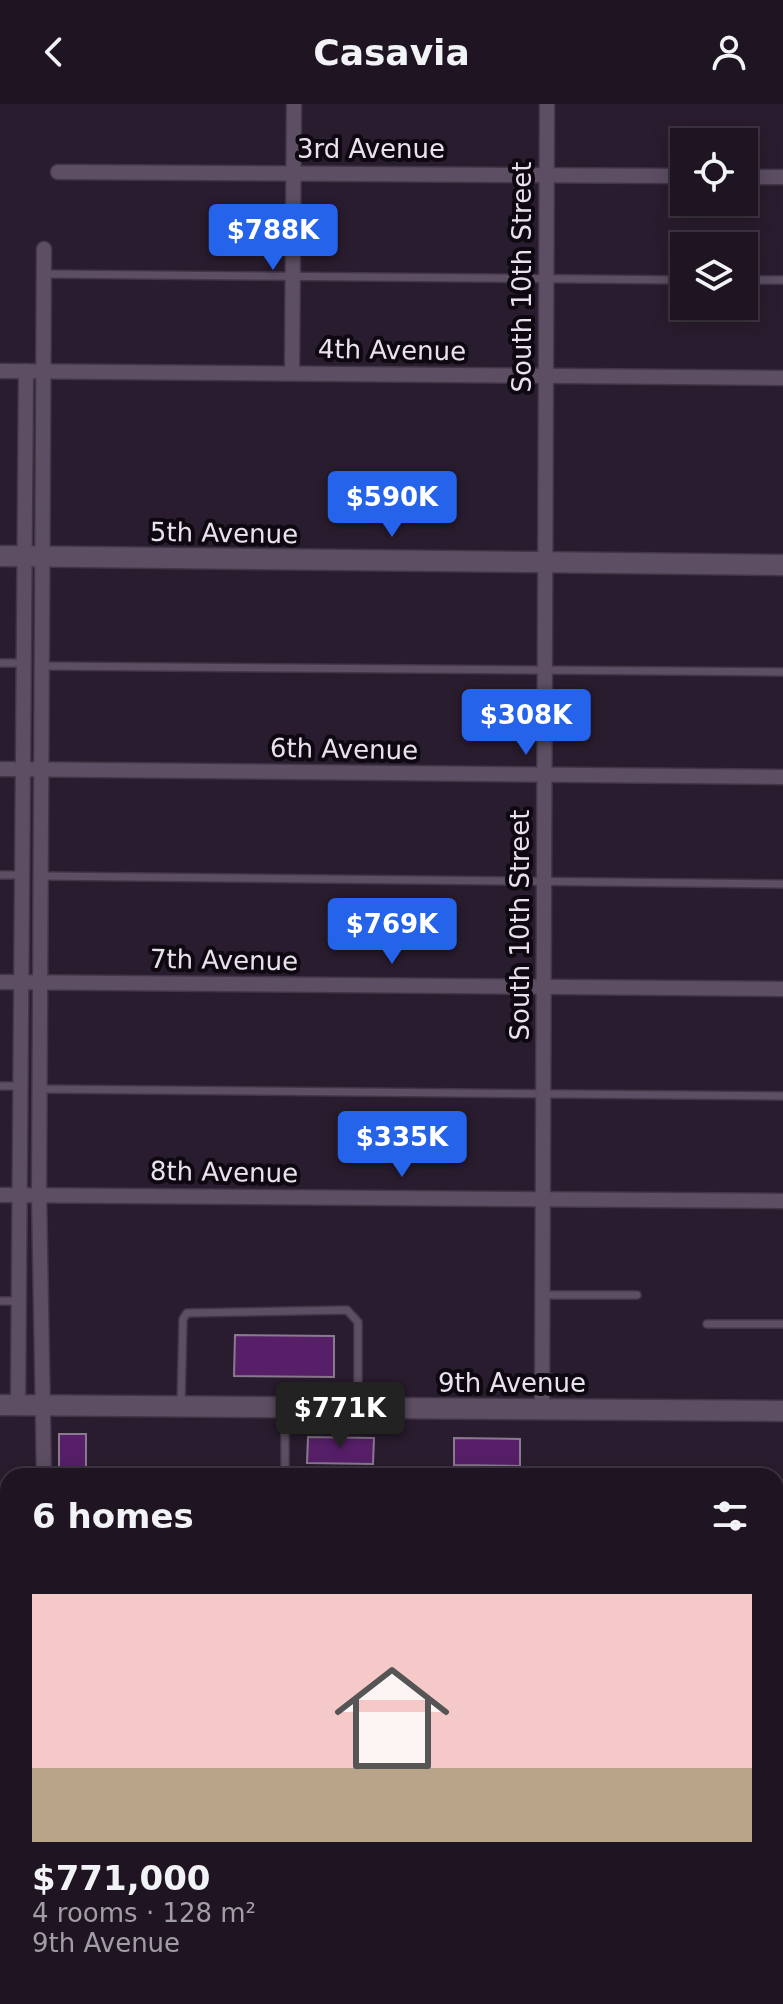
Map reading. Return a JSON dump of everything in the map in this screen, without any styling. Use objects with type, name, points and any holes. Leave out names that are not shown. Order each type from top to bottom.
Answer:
[{"type":"main road","name":"5th Avenue","points":[[0,556],[783,565]]},
{"type":"main road","name":"9th Avenue","points":[[9,1405],[783,1411]]},
{"type":"street","points":[[292,373],[294,104]]},
{"type":"street","name":"South 10th Street","points":[[542,1409],[547,104]]},
{"type":"street","name":"3rd Avenue","points":[[58,172],[670,176]]},
{"type":"street","points":[[758,177],[783,177]]},
{"type":"street","points":[[9,1405],[20,1301],[25,663],[43,371],[44,249]]},
{"type":"street","name":"4th Avenue","points":[[0,371],[783,378]]},
{"type":"street","points":[[26,371],[42,666],[39,1194],[44,1468]]},
{"type":"street","name":"6th Avenue","points":[[0,769],[783,777]]},
{"type":"street","name":"7th Avenue","points":[[0,982],[783,989]]},
{"type":"street","name":"8th Avenue","points":[[0,1195],[783,1201]]},
{"type":"lane","points":[[44,274],[670,280]]},
{"type":"lane","points":[[758,280],[783,280]]},
{"type":"lane","points":[[0,663],[25,663]]},
{"type":"lane","points":[[42,666],[783,672]]},
{"type":"lane","points":[[0,875],[22,875]]},
{"type":"lane","points":[[40,876],[783,884]]},
{"type":"lane","points":[[0,1086],[21,1086]]},
{"type":"lane","points":[[39,1089],[783,1096]]},
{"type":"lane","points":[[542,1295],[637,1295]]},
{"type":"lane","points":[[0,1301],[20,1301]]},
{"type":"lane","points":[[181,1406],[183,1319],[187,1313],[347,1310],[358,1322],[358,1408]]},
{"type":"lane","points":[[707,1324],[783,1324]]},
{"type":"lane","points":[[285,1407],[285,1467]]},
{"type":"building","points":[[235,1335],[334,1336],[334,1377],[234,1376]]},
{"type":"building","points":[[59,1434],[86,1434],[86,1468],[59,1468]]},
{"type":"building","points":[[308,1437],[374,1438],[373,1464],[307,1463]]},
{"type":"building","points":[[454,1438],[520,1439],[520,1466],[454,1465]]}]
